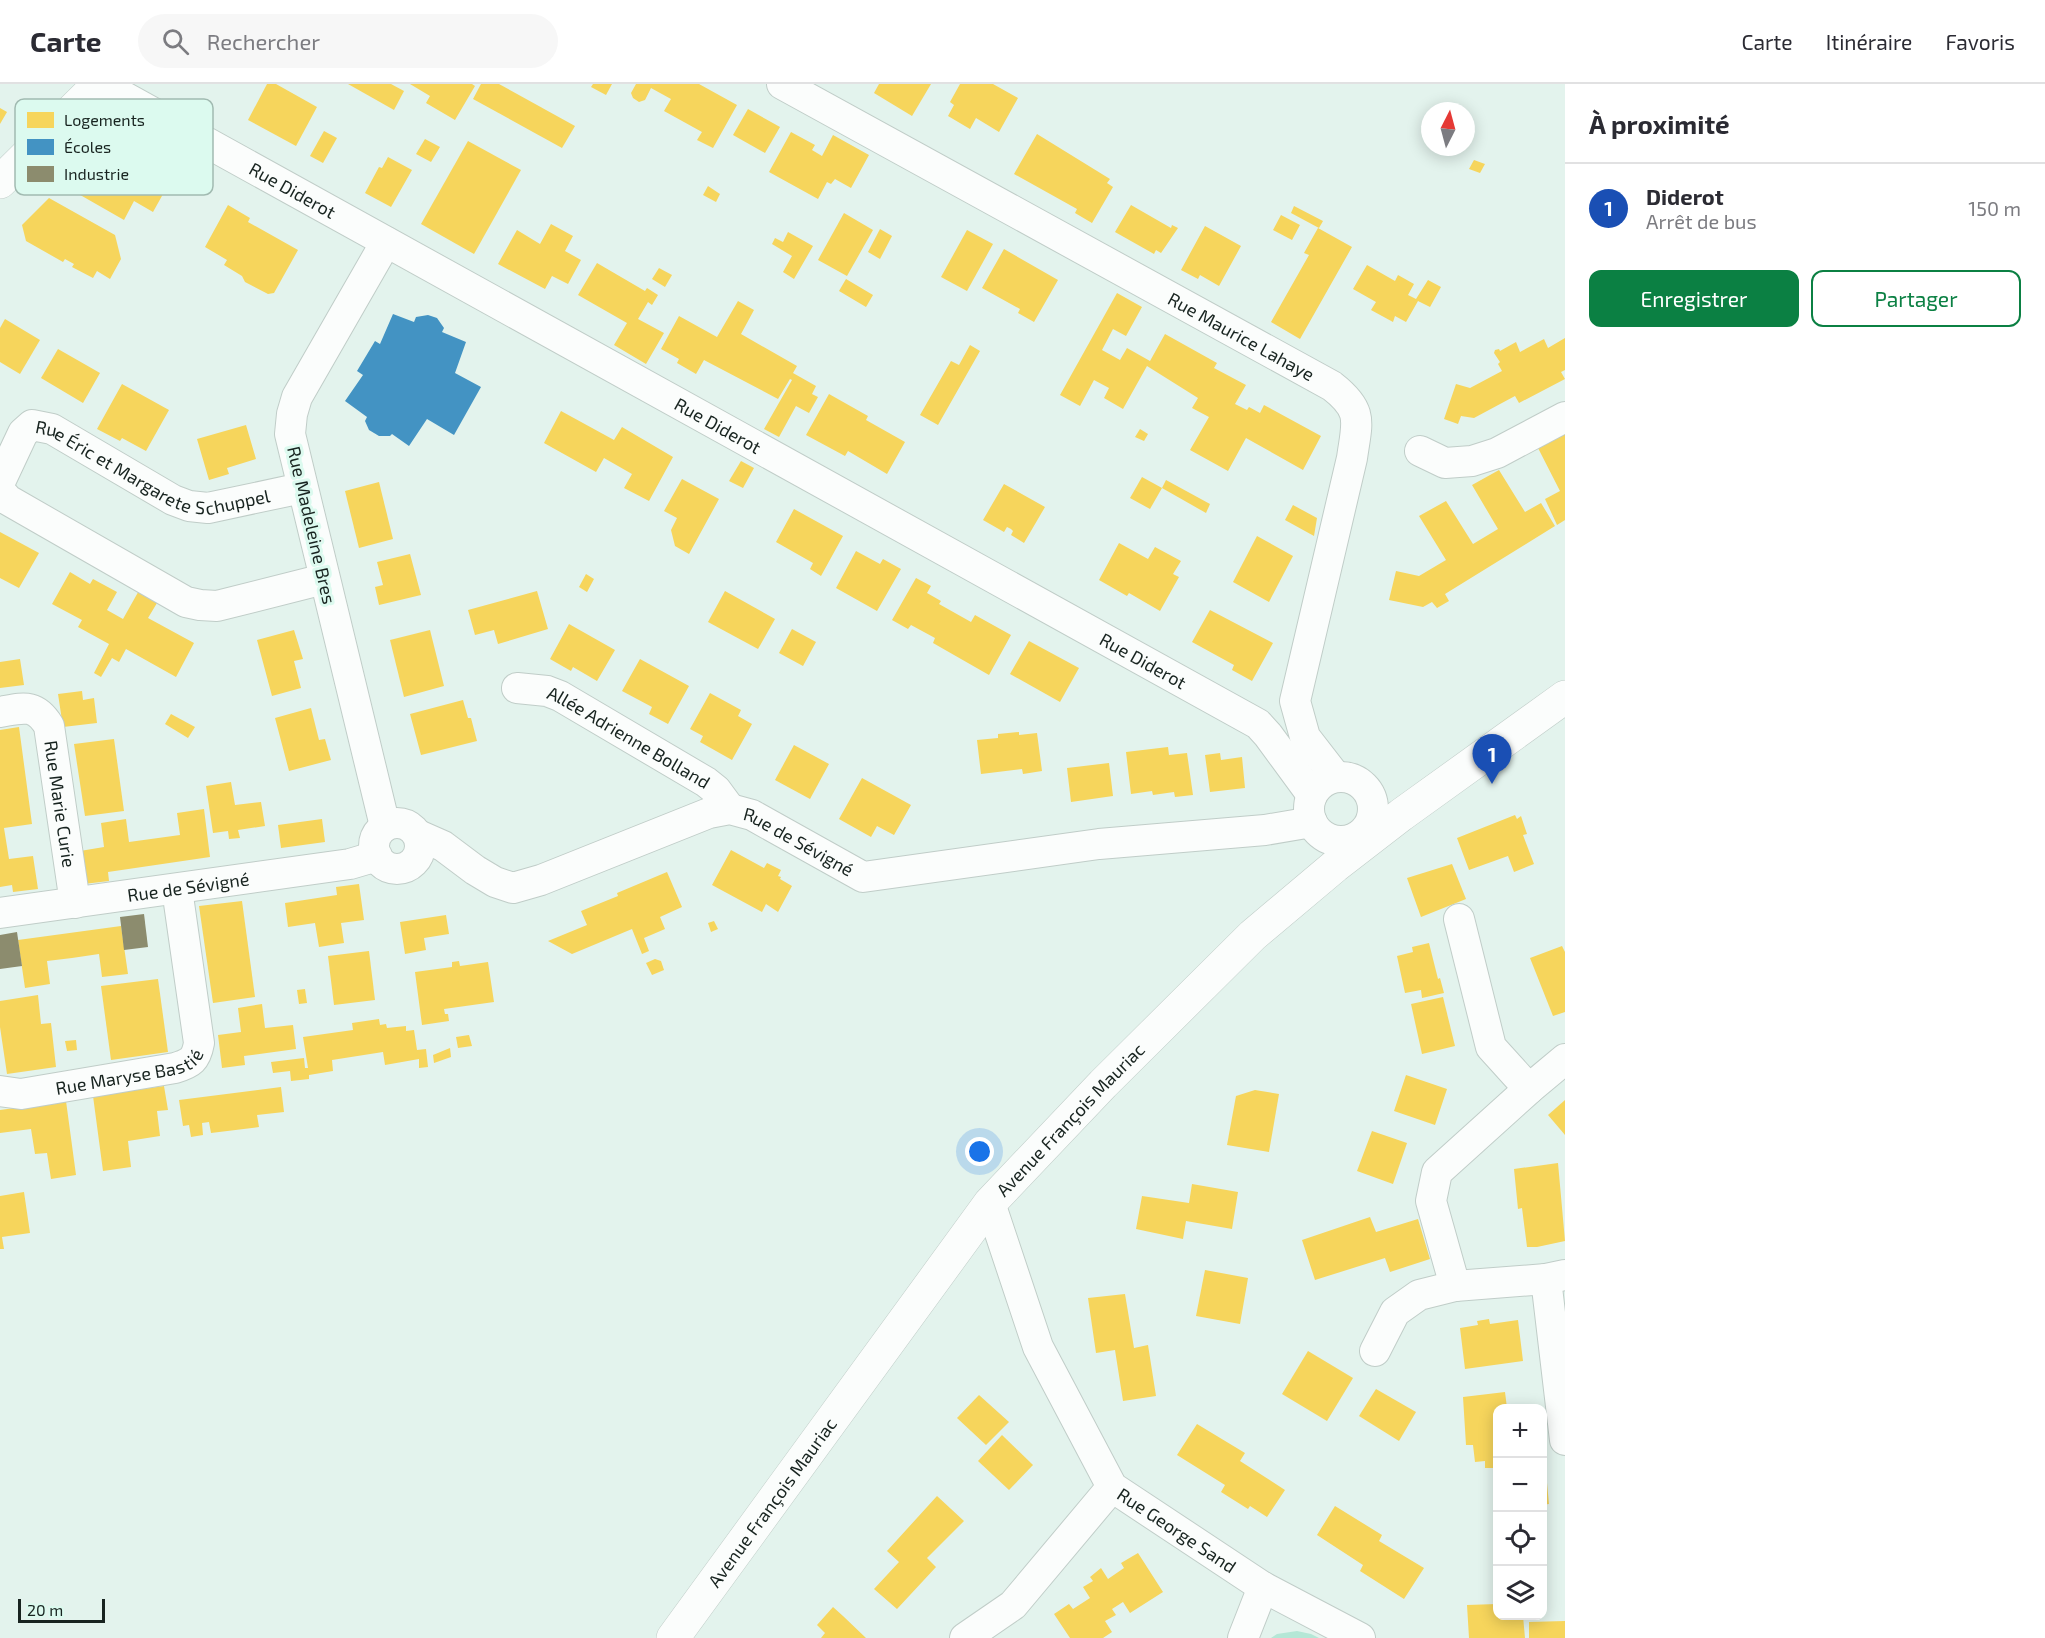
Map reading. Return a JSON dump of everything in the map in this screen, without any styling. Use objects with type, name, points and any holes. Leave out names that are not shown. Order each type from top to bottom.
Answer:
[{"type":"street","points":[[85,99],[100,84]]},
{"type":"street","name":"Rue Diderot","points":[[100,84],[127,99]]},
{"type":"street","name":"Rue Maurice Lahaye","points":[[782,84],[1332,386],[1348,399],[1355,412],[1356,426],[1352,459],[1295,701],[1305,737],[1336,777]]},
{"type":"street","name":"Rue Diderot","points":[[213,146],[1258,724],[1268,735],[1322,828]]},
{"type":"street","points":[[0,182],[15,167]]},
{"type":"street","name":"Rue Madeleine Bres","points":[[385,826],[290,434],[292,414],[297,398],[386,242]]},
{"type":"street","points":[[1420,451],[1445,463],[1472,461],[1497,453],[1565,417]]},
{"type":"street","name":"Rue Éric et Margarete Schuppel","points":[[0,482],[23,433],[32,425],[52,429],[173,500],[189,506],[208,508],[302,488]]},
{"type":"street","points":[[0,491],[8,500],[186,602],[217,606],[324,579]]},
{"type":"street","name":"Allée Adrienne Bolland","points":[[517,688],[547,691],[560,696],[706,782],[716,790],[730,809]]},
{"type":"street","name":"Avenue François Mauriac","points":[[674,1638],[990,1203],[1103,1084],[1253,935],[1322,828],[1387,811],[1565,697]]},
{"type":"street","name":"Rue Marie Curie","points":[[0,712],[22,708],[34,709],[50,726],[75,903]]},
{"type":"street","points":[[1322,828],[1318,786],[1336,777],[1347,777],[1357,781],[1387,811]]},
{"type":"street","name":"Rue de Sévigné","points":[[418,835],[442,846],[474,870],[495,882],[513,888],[541,880],[709,813],[730,809],[752,815],[863,877],[1099,844],[1265,830],[1322,828]]},
{"type":"street","points":[[391,823],[404,823],[418,835],[419,854],[416,860],[405,867],[386,866],[377,856],[374,843],[380,830],[385,826],[391,823]]},
{"type":"street","name":"Rue de Sévigné","points":[[0,914],[350,864],[377,856]]},
{"type":"street","name":"Rue Maryse Bastié","points":[[0,1091],[21,1094],[175,1068],[189,1063],[197,1055],[198,1043],[177,889]]},
{"type":"street","points":[[1459,919],[1491,1047],[1529,1089]]},
{"type":"street","points":[[1455,1286],[1431,1201],[1437,1172],[1565,1059]]},
{"type":"street","name":"Rue George Sand","points":[[990,1203],[1038,1347],[1112,1487],[1263,1587],[1360,1638]]},
{"type":"street","points":[[1375,1351],[1395,1312],[1419,1295],[1455,1286],[1555,1277],[1565,1440]]},
{"type":"street","points":[[965,1638],[1013,1605],[1112,1487]]},
{"type":"street","points":[[1243,1638],[1263,1587]]},
{"type":"green space","points":[[1297,1631],[1319,1638],[1271,1638],[1277,1634]]},
{"type":"building: Logements","points":[[267,84],[276,84],[317,107],[296,146],[248,120]]},
{"type":"building: Logements","points":[[348,84],[391,84],[404,91],[394,110]]},
{"type":"building: Logements","points":[[410,84],[472,84],[475,86],[455,120],[426,103],[430,96]]},
{"type":"building: Logements","points":[[481,84],[499,84],[575,126],[562,148],[473,99]]},
{"type":"building: Logements","points":[[593,84],[612,84],[606,95],[591,87]]},
{"type":"building: Logements","points":[[636,84],[699,84],[737,105],[713,148],[697,140],[702,132],[664,111],[671,99],[651,88],[645,100],[639,102],[633,98],[631,93]]},
{"type":"building: Logements","points":[[879,84],[931,84],[912,116],[874,93]]},
{"type":"building: Logements","points":[[960,84],[993,84],[1018,98],[999,132],[976,118],[970,129],[948,116],[954,105],[950,102]]},
{"type":"building: Logements","points":[[0,108],[7,112],[0,124]]},
{"type":"building: Logements","points":[[748,109],[780,127],[765,153],[733,135]]},
{"type":"building: Logements","points":[[324,131],[337,138],[323,163],[310,156]]},
{"type":"building: Logements","points":[[791,132],[815,145],[812,150],[822,156],[833,135],[869,155],[851,188],[835,179],[831,184],[827,182],[818,199],[769,172]]},
{"type":"building: Logements","points":[[1037,134],[1110,179],[1107,183],[1113,187],[1092,223],[1075,213],[1077,209],[1014,174]]},
{"type":"building: Logements","points":[[425,139],[440,147],[431,162],[416,154]]},
{"type":"building: Logements","points":[[468,141],[521,170],[474,254],[421,224]]},
{"type":"building: Logements","points":[[388,157],[412,170],[391,207],[365,193],[379,167],[382,168]]},
{"type":"building: Logements","points":[[1474,160],[1485,164],[1480,173],[1469,169]]},
{"type":"building: Logements","points":[[708,186],[720,194],[716,202],[703,195]]},
{"type":"building: Logements","points":[[80,195],[162,195],[153,212],[134,201],[124,220]]},
{"type":"building: Logements","points":[[49,198],[115,235],[121,259],[110,279],[97,271],[93,278],[72,267],[74,264],[65,259],[63,262],[26,241],[22,225]]},
{"type":"building: Logements","points":[[228,205],[250,218],[248,222],[298,250],[274,293],[268,294],[245,282],[242,276],[224,265],[227,260],[205,247]]},
{"type":"building: Logements","points":[[1131,205],[1171,228],[1172,225],[1178,228],[1161,253],[1156,250],[1154,254],[1115,232]]},
{"type":"building: Logements","points":[[1294,206],[1323,221],[1319,228],[1291,213]]},
{"type":"building: Logements","points":[[844,213],[873,230],[847,276],[818,260]]},
{"type":"building: Logements","points":[[1281,215],[1300,225],[1292,240],[1273,230]]},
{"type":"building: Logements","points":[[551,224],[573,236],[565,251],[581,260],[568,284],[552,276],[545,289],[498,264],[517,230],[540,244]]},
{"type":"building: Logements","points":[[1205,226],[1241,246],[1219,286],[1200,275],[1198,279],[1181,270]]},
{"type":"building: Logements","points":[[1318,228],[1352,247],[1300,339],[1271,322],[1309,255],[1304,253]]},
{"type":"building: Logements","points":[[880,229],[892,236],[880,259],[868,252]]},
{"type":"building: Logements","points":[[967,230],[993,244],[967,291],[941,277]]},
{"type":"building: Logements","points":[[788,232],[813,246],[794,279],[783,272],[792,256],[772,244],[775,238],[783,242]]},
{"type":"building: Logements","points":[[1004,249],[1058,280],[1034,322],[1018,313],[1020,309],[982,288]]},
{"type":"building: Logements","points":[[597,263],[645,291],[647,288],[658,295],[652,305],[648,302],[638,319],[664,333],[646,364],[614,345],[627,323],[578,295]]},
{"type":"building: Logements","points":[[1367,265],[1395,281],[1398,275],[1414,284],[1408,295],[1416,299],[1428,280],[1441,287],[1430,307],[1418,301],[1406,322],[1395,316],[1393,322],[1371,310],[1376,302],[1353,289]]},
{"type":"building: Logements","points":[[659,268],[672,275],[665,287],[652,279]]},
{"type":"building: Logements","points":[[846,279],[873,295],[866,307],[839,291]]},
{"type":"building: Logements","points":[[1117,293],[1142,307],[1126,336],[1113,329],[1102,350],[1120,360],[1127,348],[1150,361],[1165,334],[1217,363],[1214,368],[1246,385],[1235,404],[1247,410],[1249,407],[1260,413],[1264,405],[1321,436],[1303,470],[1246,438],[1228,471],[1190,450],[1209,417],[1192,408],[1198,398],[1147,366],[1123,409],[1104,398],[1109,388],[1094,380],[1080,406],[1060,395]]},
{"type":"building: Logements","points":[[738,301],[754,310],[741,334],[797,366],[793,373],[816,386],[812,394],[818,397],[809,413],[796,406],[779,437],[764,429],[792,380],[790,379],[778,399],[704,360],[696,374],[677,363],[679,359],[661,349],[679,316],[717,337]]},
{"type":"building: Logements","points":[[5,319],[40,340],[20,374],[0,362],[0,328]]},
{"type":"building: Logements","points":[[1565,338],[1565,370],[1561,372],[1565,379],[1519,403],[1515,396],[1474,418],[1461,416],[1458,424],[1444,419],[1456,384],[1470,388],[1502,371],[1498,364],[1500,362],[1494,353],[1495,350],[1500,351],[1516,342],[1520,352],[1544,339],[1548,348]]},
{"type":"building: Logements","points":[[970,345],[980,351],[938,425],[920,415],[951,361],[959,365]]},
{"type":"building: Logements","points":[[58,349],[100,373],[83,403],[41,378]]},
{"type":"building: Logements","points":[[122,384],[169,410],[146,451],[122,438],[120,441],[97,429]]},
{"type":"building: Logements","points":[[829,394],[868,416],[866,420],[905,442],[887,474],[848,451],[845,456],[806,435]]},
{"type":"building: Logements","points":[[561,411],[614,440],[622,427],[673,457],[649,501],[624,488],[632,474],[604,458],[596,472],[544,443]]},
{"type":"building: Logements","points":[[246,425],[256,459],[227,468],[229,474],[209,480],[197,439]]},
{"type":"building: Logements","points":[[1140,429],[1148,434],[1144,441],[1135,437]]},
{"type":"building: Logements","points":[[1565,433],[1565,520],[1557,525],[1545,499],[1560,491],[1538,448]]},
{"type":"building: Logements","points":[[741,461],[754,468],[743,488],[729,481]]},
{"type":"building: Logements","points":[[1499,470],[1525,512],[1541,503],[1555,526],[1445,594],[1449,601],[1437,608],[1432,602],[1423,607],[1389,600],[1396,571],[1419,576],[1446,560],[1419,516],[1446,501],[1473,544],[1498,529],[1472,485]]},
{"type":"building: Logements","points":[[1142,477],[1162,488],[1150,509],[1130,498]]},
{"type":"building: Logements","points":[[682,479],[719,499],[689,554],[675,546],[671,530],[677,518],[664,511]]},
{"type":"building: Logements","points":[[1166,480],[1210,504],[1206,513],[1162,488]]},
{"type":"building: Logements","points":[[379,482],[393,539],[359,548],[345,491]]},
{"type":"building: Logements","points":[[1004,484],[1045,507],[1024,543],[1011,535],[1013,531],[1011,529],[1007,527],[1004,532],[983,520]]},
{"type":"building: Logements","points":[[1293,505],[1317,518],[1314,536],[1285,520]]},
{"type":"building: Logements","points":[[794,509],[843,536],[821,576],[810,569],[813,563],[776,542]]},
{"type":"building: Logements","points":[[0,532],[39,553],[19,588],[0,578]]},
{"type":"building: Logements","points":[[1257,536],[1293,556],[1269,602],[1233,582]]},
{"type":"building: Logements","points":[[1119,543],[1148,559],[1155,547],[1181,561],[1173,574],[1179,577],[1160,611],[1129,593],[1127,596],[1099,580]]},
{"type":"building: Logements","points":[[856,551],[880,564],[883,559],[901,569],[877,611],[836,588]]},
{"type":"building: Logements","points":[[410,554],[421,595],[379,605],[375,587],[383,585],[377,562]]},
{"type":"building: Logements","points":[[70,572],[90,584],[93,579],[117,592],[107,610],[123,619],[141,587],[160,598],[148,618],[194,643],[176,677],[126,649],[119,662],[112,658],[101,677],[94,673],[109,644],[78,627],[82,620],[52,604]]},
{"type":"building: Logements","points":[[586,574],[594,579],[587,592],[579,587]]},
{"type":"building: Logements","points":[[916,578],[931,586],[927,593],[941,601],[939,604],[971,622],[975,615],[1011,635],[989,675],[933,643],[935,638],[911,625],[908,629],[892,620]]},
{"type":"building: Logements","points":[[537,591],[548,629],[498,644],[494,630],[475,635],[468,610]]},
{"type":"building: Logements","points":[[725,591],[775,619],[758,649],[708,622]]},
{"type":"building: Logements","points":[[1210,610],[1273,643],[1252,681],[1232,670],[1234,665],[1192,642]]},
{"type":"building: Logements","points":[[569,624],[615,650],[597,681],[573,667],[571,671],[550,659]]},
{"type":"building: Logements","points":[[792,629],[816,642],[803,666],[779,653]]},
{"type":"building: Logements","points":[[294,630],[303,659],[294,661],[301,688],[272,696],[257,640]]},
{"type":"building: Logements","points":[[430,630],[444,686],[404,697],[390,640]]},
{"type":"building: Logements","points":[[1029,641],[1079,668],[1060,702],[1010,674]]},
{"type":"building: Logements","points":[[20,659],[24,685],[0,688],[0,662]]},
{"type":"building: Logements","points":[[640,659],[689,686],[668,724],[649,714],[652,707],[622,691]]},
{"type":"building: Logements","points":[[82,691],[83,700],[94,698],[97,723],[63,727],[58,694]]},
{"type":"building: Logements","points":[[710,693],[741,710],[738,716],[752,724],[732,760],[700,742],[703,736],[690,729]]},
{"type":"building: Logements","points":[[463,700],[477,741],[421,755],[410,714]]},
{"type":"building: Logements","points":[[311,708],[319,740],[325,739],[331,760],[289,771],[275,718]]},
{"type":"building: Logements","points":[[171,714],[195,727],[188,738],[165,724]]},
{"type":"building: Logements","points":[[19,727],[32,824],[4,828],[9,859],[33,856],[38,889],[13,892],[12,885],[0,887],[0,730]]},
{"type":"building: Logements","points":[[1019,732],[1019,735],[1037,733],[1042,771],[1023,774],[1022,769],[981,774],[977,740],[998,738],[998,734]]},
{"type":"building: Logements","points":[[114,739],[124,811],[85,816],[74,744]]},
{"type":"building: Logements","points":[[794,745],[829,764],[810,799],[775,780]]},
{"type":"building: Logements","points":[[1168,747],[1169,755],[1187,753],[1193,795],[1175,797],[1174,792],[1153,795],[1152,791],[1131,794],[1126,752]]},
{"type":"building: Logements","points":[[1220,753],[1221,760],[1242,757],[1245,788],[1210,792],[1205,755]]},
{"type":"building: Logements","points":[[1109,763],[1113,796],[1071,802],[1067,768]]},
{"type":"building: Logements","points":[[862,778],[911,805],[894,835],[877,826],[871,837],[839,819]]},
{"type":"building: Logements","points":[[231,782],[235,805],[261,802],[265,826],[238,830],[240,838],[229,839],[228,831],[213,833],[206,786]]},
{"type":"building: Logements","points":[[204,809],[210,857],[108,872],[109,881],[84,884],[80,851],[104,847],[101,823],[126,819],[129,842],[180,835],[177,813]]},
{"type":"building: Logements","points":[[1515,815],[1517,819],[1521,816],[1527,834],[1523,835],[1534,864],[1514,872],[1508,856],[1469,870],[1457,838]]},
{"type":"building: Logements","points":[[322,819],[325,842],[281,848],[278,825]]},
{"type":"building: Logements","points":[[731,850],[764,868],[767,863],[781,870],[778,876],[781,877],[780,879],[792,886],[778,912],[766,904],[762,912],[712,885]]},
{"type":"building: Logements","points":[[1452,864],[1466,899],[1421,917],[1407,878]]},
{"type":"building: Logements","points":[[667,872],[682,907],[660,917],[665,929],[644,938],[649,951],[642,954],[632,929],[572,954],[548,941],[587,925],[581,911]]},
{"type":"building: Logements","points":[[359,884],[364,920],[341,923],[344,943],[319,947],[315,923],[288,927],[285,903],[337,895],[336,887]]},
{"type":"building: Logements","points":[[242,901],[255,997],[213,1003],[199,906]]},
{"type":"building: Logements","points":[[446,915],[449,934],[424,938],[426,950],[405,954],[400,922]]},
{"type":"building: Logements","points":[[714,921],[718,929],[711,932],[708,923]]},
{"type":"building: Logements","points":[[121,926],[128,974],[102,977],[99,954],[47,961],[50,984],[25,988],[18,940]]},
{"type":"building: Logements","points":[[1429,943],[1444,993],[1422,998],[1421,990],[1405,993],[1397,956],[1413,952],[1412,947]]},
{"type":"building: Logements","points":[[1562,946],[1565,952],[1565,1012],[1553,1016],[1530,958]]},
{"type":"building: Logements","points":[[369,951],[375,1000],[334,1005],[328,956]]},
{"type":"building: Logements","points":[[655,959],[661,961],[664,970],[652,975],[646,963]]},
{"type":"building: Logements","points":[[459,961],[460,966],[488,962],[494,1002],[444,1009],[449,1021],[422,1025],[415,972],[452,967],[452,962]]},
{"type":"building: Logements","points":[[158,979],[168,1052],[111,1060],[101,986]]},
{"type":"building: Logements","points":[[305,989],[307,1003],[299,1004],[297,990]]},
{"type":"building: Logements","points":[[38,995],[41,1024],[51,1023],[56,1067],[7,1074],[0,1027],[0,1001]]},
{"type":"building: Logements","points":[[1443,997],[1455,1046],[1422,1054],[1411,1004]]},
{"type":"building: Logements","points":[[262,1004],[265,1028],[293,1025],[296,1049],[244,1056],[245,1065],[222,1068],[218,1035],[241,1032],[238,1008]]},
{"type":"building: Logements","points":[[379,1019],[380,1025],[386,1024],[387,1028],[406,1026],[406,1031],[414,1030],[417,1050],[426,1049],[428,1067],[419,1068],[419,1059],[385,1065],[383,1052],[332,1060],[333,1071],[309,1075],[309,1079],[291,1081],[290,1071],[273,1073],[271,1062],[304,1058],[305,1068],[308,1068],[303,1037],[353,1030],[352,1023]]},
{"type":"building: Logements","points":[[469,1035],[472,1046],[458,1048],[456,1037]]},
{"type":"building: Logements","points":[[76,1040],[77,1050],[67,1051],[65,1041]]},
{"type":"building: Logements","points":[[450,1048],[451,1057],[434,1063],[433,1055]]},
{"type":"building: Logements","points":[[1406,1075],[1447,1089],[1435,1125],[1394,1111]]},
{"type":"building: Logements","points":[[164,1086],[168,1110],[157,1111],[160,1136],[128,1141],[131,1167],[103,1171],[93,1096]]},
{"type":"building: Logements","points":[[281,1087],[284,1112],[257,1115],[259,1127],[211,1133],[209,1122],[202,1123],[203,1135],[191,1137],[189,1125],[183,1126],[179,1100]]},
{"type":"building: Logements","points":[[1255,1090],[1279,1094],[1269,1152],[1227,1145],[1236,1096]]},
{"type":"building: Logements","points":[[1565,1100],[1565,1135],[1548,1115]]},
{"type":"building: Logements","points":[[66,1101],[76,1175],[51,1179],[47,1153],[35,1154],[31,1129],[0,1133],[0,1110]]},
{"type":"building: Logements","points":[[1372,1131],[1407,1143],[1393,1184],[1357,1171]]},
{"type":"building: Logements","points":[[1558,1163],[1565,1241],[1527,1247],[1522,1208],[1518,1209],[1514,1169]]},
{"type":"building: Logements","points":[[1192,1184],[1238,1192],[1232,1229],[1186,1221],[1183,1239],[1136,1229],[1142,1196],[1189,1203]]},
{"type":"building: Logements","points":[[24,1192],[30,1233],[2,1237],[4,1249],[0,1249],[0,1196]]},
{"type":"building: Logements","points":[[1370,1217],[1376,1232],[1418,1219],[1430,1259],[1390,1272],[1385,1258],[1315,1280],[1302,1240]]},
{"type":"building: Logements","points":[[1205,1270],[1248,1278],[1240,1324],[1196,1316]]},
{"type":"building: Logements","points":[[1125,1294],[1134,1348],[1148,1345],[1156,1396],[1123,1401],[1115,1350],[1096,1353],[1088,1298]]},
{"type":"building: Logements","points":[[1489,1319],[1490,1324],[1518,1320],[1523,1361],[1465,1369],[1460,1328],[1478,1325],[1477,1321]]},
{"type":"building: Logements","points":[[1308,1351],[1353,1378],[1327,1421],[1282,1394]]},
{"type":"building: Logements","points":[[1376,1389],[1416,1412],[1399,1441],[1359,1416]]},
{"type":"building: Logements","points":[[1505,1392],[1506,1404],[1493,1404],[1493,1468],[1485,1468],[1485,1461],[1475,1462],[1473,1445],[1466,1445],[1463,1397]]},
{"type":"building: Logements","points":[[979,1395],[1009,1422],[986,1445],[957,1418]]},
{"type":"building: Logements","points":[[1197,1424],[1245,1453],[1240,1461],[1285,1490],[1267,1517],[1250,1506],[1248,1509],[1221,1492],[1225,1485],[1177,1455]]},
{"type":"building: Logements","points":[[1002,1435],[1033,1465],[1009,1490],[978,1461]]},
{"type":"building: Logements","points":[[937,1496],[964,1521],[927,1558],[936,1567],[897,1609],[874,1589],[899,1562],[887,1551]]},
{"type":"building: Logements","points":[[1335,1506],[1382,1535],[1379,1541],[1424,1568],[1404,1599],[1360,1571],[1363,1565],[1317,1535]]},
{"type":"building: Logements","points":[[1138,1553],[1163,1592],[1130,1613],[1123,1602],[1112,1609],[1116,1615],[1105,1621],[1112,1632],[1103,1638],[1070,1638],[1054,1614],[1069,1604],[1073,1609],[1090,1598],[1083,1587],[1093,1581],[1090,1577],[1101,1568],[1108,1579],[1124,1568],[1121,1563]]},
{"type":"building: Logements","points":[[1493,1604],[1493,1620],[1523,1620],[1525,1638],[1469,1638],[1467,1605]]},
{"type":"building: Logements","points":[[833,1607],[866,1638],[821,1638],[825,1633],[817,1625]]},
{"type":"building: Logements","points":[[1565,1621],[1565,1638],[1529,1638],[1529,1622]]},
{"type":"building: Écoles","points":[[393,314],[414,322],[416,317],[428,315],[437,318],[444,328],[442,332],[466,342],[455,373],[481,387],[454,435],[427,419],[409,446],[392,434],[379,436],[369,430],[365,421],[367,417],[345,401],[363,375],[357,371],[375,341],[380,344]]},
{"type":"building: Industrie","points":[[144,914],[148,947],[124,950],[120,917]]},
{"type":"building: Industrie","points":[[17,932],[22,966],[0,969],[0,935]]},
{"type":"place","name":"Diderot","points":[[1492,784]]}]
